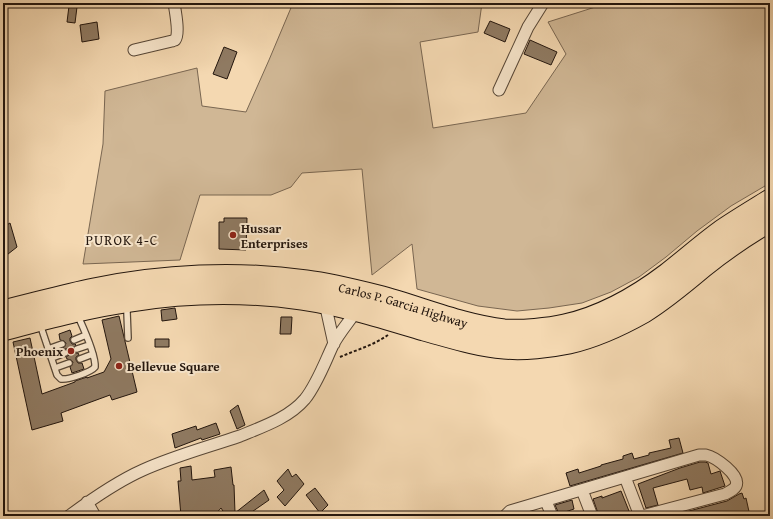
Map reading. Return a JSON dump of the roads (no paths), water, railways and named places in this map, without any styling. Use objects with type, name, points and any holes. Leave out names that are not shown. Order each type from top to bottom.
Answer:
[{"type":"highway","name":"Carlos P. Garcia Highway","points":[[359,301],[378,296],[462,322],[506,330],[548,328],[566,325],[589,318],[638,295],[722,230],[770,200]]},
{"type":"highway","name":"Carlos P. Garcia Highway","points":[[3,330],[36,312],[96,288],[178,277],[245,276],[274,277],[306,281],[327,294],[359,301],[397,321],[458,340],[505,348],[549,346],[569,343],[594,335],[645,311],[675,290],[730,246],[770,221]]},
{"type":"highway","name":"Carlos P. Garcia Highway","points":[[3,311],[76,312],[128,301],[179,296],[244,294],[303,299],[327,294]]},
{"type":"street","points":[[134,50],[175,39],[177,29],[174,3]]},
{"type":"street","points":[[498,90],[528,27],[543,3]]},
{"type":"street","points":[[327,294],[334,344]]},
{"type":"street","points":[[69,516],[105,490],[144,469],[250,432],[284,416],[295,408],[305,399],[359,301]]},
{"type":"street","points":[[505,516],[510,511],[699,455],[705,455],[713,458],[729,470],[735,477],[736,486],[725,494],[641,516],[625,477]]},
{"type":"street","points":[[582,490],[592,516]]},
{"type":"street","points":[[546,501],[552,516]]},
{"type":"street","points":[[87,502],[95,516]]},
{"type":"lane","points":[[128,301],[128,338]]},
{"type":"lane","points":[[36,312],[57,375],[61,379],[66,379],[94,369],[96,364],[76,312]]},
{"type":"lane","points":[[74,340],[86,335]]},
{"type":"lane","points":[[48,349],[62,344]]},
{"type":"lane","points":[[77,349],[89,345]]},
{"type":"lane","points":[[52,358],[65,353]]},
{"type":"lane","points":[[80,358],[93,354]]},
{"type":"lane","points":[[55,368],[68,363]]},
{"type":"place","name":"Hussar Enterprises","points":[[233,235]]},
{"type":"place","name":"Phoenix","points":[[71,351]]},
{"type":"place","name":"Bellevue Square","points":[[119,366]]},
{"type":"district","name":"PUROK 4-C","points":[[122,240]]}]
